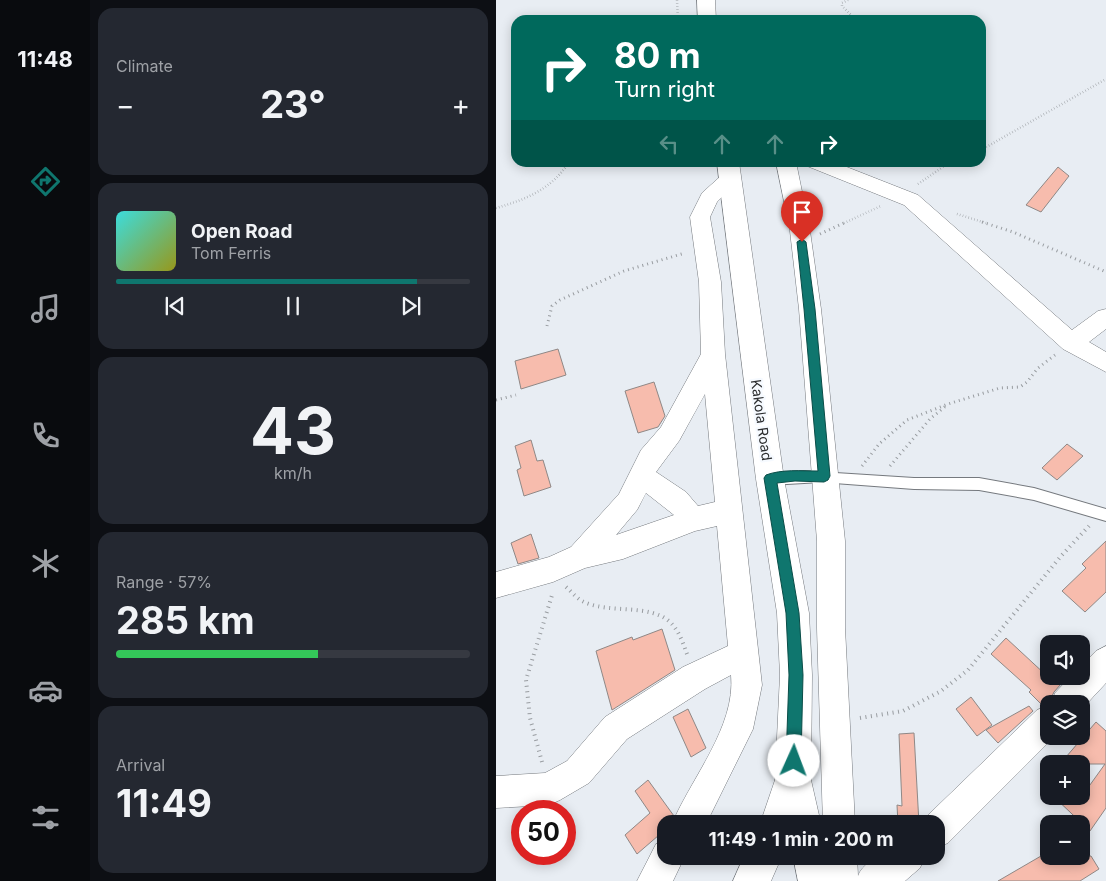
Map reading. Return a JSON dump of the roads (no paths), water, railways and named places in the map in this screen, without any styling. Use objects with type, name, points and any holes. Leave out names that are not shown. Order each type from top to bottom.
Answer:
[{"type":"main road","points":[[706,0],[707,15]]},
{"type":"main road","name":"Kakola Road","points":[[729,171],[770,478],[793,613],[796,675],[793,780],[781,815]]},
{"type":"main road","points":[[793,780],[801,815]]},
{"type":"main road","points":[[752,881],[760,865]]},
{"type":"main road","points":[[813,865],[816,881]]},
{"type":"street","points":[[787,167],[802,242],[810,309],[830,541],[834,720],[839,815]]},
{"type":"street","points":[[827,167],[902,196],[919,206],[1071,344],[1106,363]]},
{"type":"street","points":[[693,815],[738,729],[747,685],[713,354],[710,282],[700,217],[709,198],[729,171]]},
{"type":"street","points":[[1071,344],[1106,317]]},
{"type":"street","points":[[581,556],[628,502],[650,458],[670,434],[713,354]]},
{"type":"street","points":[[642,477],[671,494],[687,510],[692,520]]},
{"type":"street","points":[[496,585],[553,569],[581,556],[648,538],[692,520],[728,511]]},
{"type":"street","points":[[496,792],[549,788],[578,772],[616,728],[694,678],[743,654]]},
{"type":"street","points":[[1074,695],[1106,661]]},
{"type":"street","points":[[945,822],[1040,729]]},
{"type":"street","points":[[654,881],[663,865]]},
{"type":"street","points":[[841,865],[842,881]]},
{"type":"street","points":[[873,881],[898,865]]},
{"type":"lane","points":[[770,478],[824,476],[908,484],[961,483],[992,486],[1043,497],[1103,514]]}]
